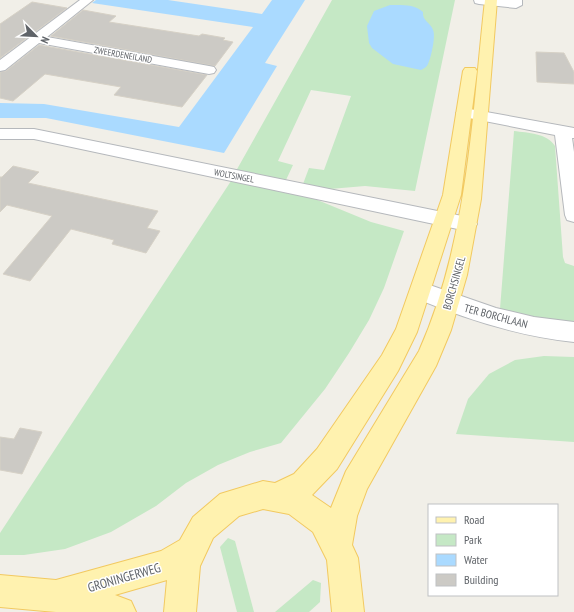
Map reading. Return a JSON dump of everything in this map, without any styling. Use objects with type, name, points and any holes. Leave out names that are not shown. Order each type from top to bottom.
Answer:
[{"type":"main road","name":"BORCHSINGEL","points":[[281,495],[304,484],[327,459],[352,424],[390,363],[406,332],[452,195],[472,115],[485,1]]},
{"type":"main road","name":"BORCHSINGEL","points":[[338,543],[342,516],[356,481],[428,358],[440,330],[463,253],[474,182],[472,115]]},
{"type":"main road","points":[[180,612],[179,598],[182,574],[189,552],[200,532],[213,517],[229,505],[246,497],[263,494],[281,495],[298,501],[314,511],[327,525],[338,543],[346,564],[349,587],[348,612]]},
{"type":"main road","name":"GRONINGERWEG","points":[[56,596],[167,565],[189,552]]},
{"type":"main road","name":"GRONINGERWEG","points":[[0,591],[56,596],[106,610],[120,612]]},
{"type":"street","points":[[0,67],[87,0]]},
{"type":"street","points":[[485,1],[516,5],[516,0]]},
{"type":"street","name":"ZWEERDENEILAND","points":[[37,39],[209,70]]},
{"type":"street","points":[[472,115],[569,133],[574,213]]},
{"type":"street","name":"WOLTSINGEL","points":[[0,134],[34,134],[467,224]]},
{"type":"street","name":"TER BORCHLAAN","points":[[421,291],[448,303],[485,316],[518,324],[574,332]]},
{"type":"green space","points":[[332,0],[455,0],[415,191],[365,186],[330,189],[303,184],[309,168],[324,170],[351,96],[311,90],[278,161],[293,165],[286,180],[236,171]]},
{"type":"green space","points":[[514,131],[542,136],[547,138],[555,146],[563,257],[565,263],[574,266],[574,326],[561,325],[500,309]]},
{"type":"green space","points":[[231,181],[315,199],[371,222],[404,231],[384,288],[369,320],[349,353],[325,389],[281,443],[250,452],[218,465],[186,483],[156,506],[111,532],[65,549],[24,555],[0,555],[0,533]]},
{"type":"green space","points":[[544,356],[574,357],[574,442],[456,434],[468,399],[489,374],[515,360]]},
{"type":"green space","points":[[228,538],[235,541],[254,612],[237,612],[220,547]]},
{"type":"green space","points":[[313,580],[321,583],[320,602],[309,612],[275,612]]},
{"type":"water","points":[[96,0],[168,0],[262,14],[272,0],[305,0],[265,63],[277,66],[224,153],[46,118],[0,118],[0,103],[44,104],[179,127],[253,27],[92,3]]},
{"type":"water","points":[[390,5],[408,6],[420,9],[423,12],[425,20],[432,28],[434,33],[433,47],[427,66],[421,70],[393,64],[372,48],[369,43],[367,26],[374,11]]},
{"type":"building","points":[[32,2],[67,8],[0,58],[0,24]]},
{"type":"building","points":[[83,10],[116,16],[109,22],[199,36],[202,34],[225,38],[223,40],[233,42],[215,66],[51,36]]},
{"type":"building","points":[[39,45],[207,75],[182,107],[114,95],[121,87],[45,74],[13,101],[0,98],[0,72],[6,71]]},
{"type":"building","points":[[536,52],[564,53],[574,72],[574,84],[537,82]]},
{"type":"building","points":[[13,166],[39,172],[28,183],[158,211],[147,228],[160,231],[146,253],[112,244],[114,240],[71,229],[30,281],[3,274],[52,216],[7,205],[0,212],[0,177],[2,177]]},
{"type":"building","points":[[20,428],[42,432],[22,474],[0,470],[0,437],[14,439]]}]
